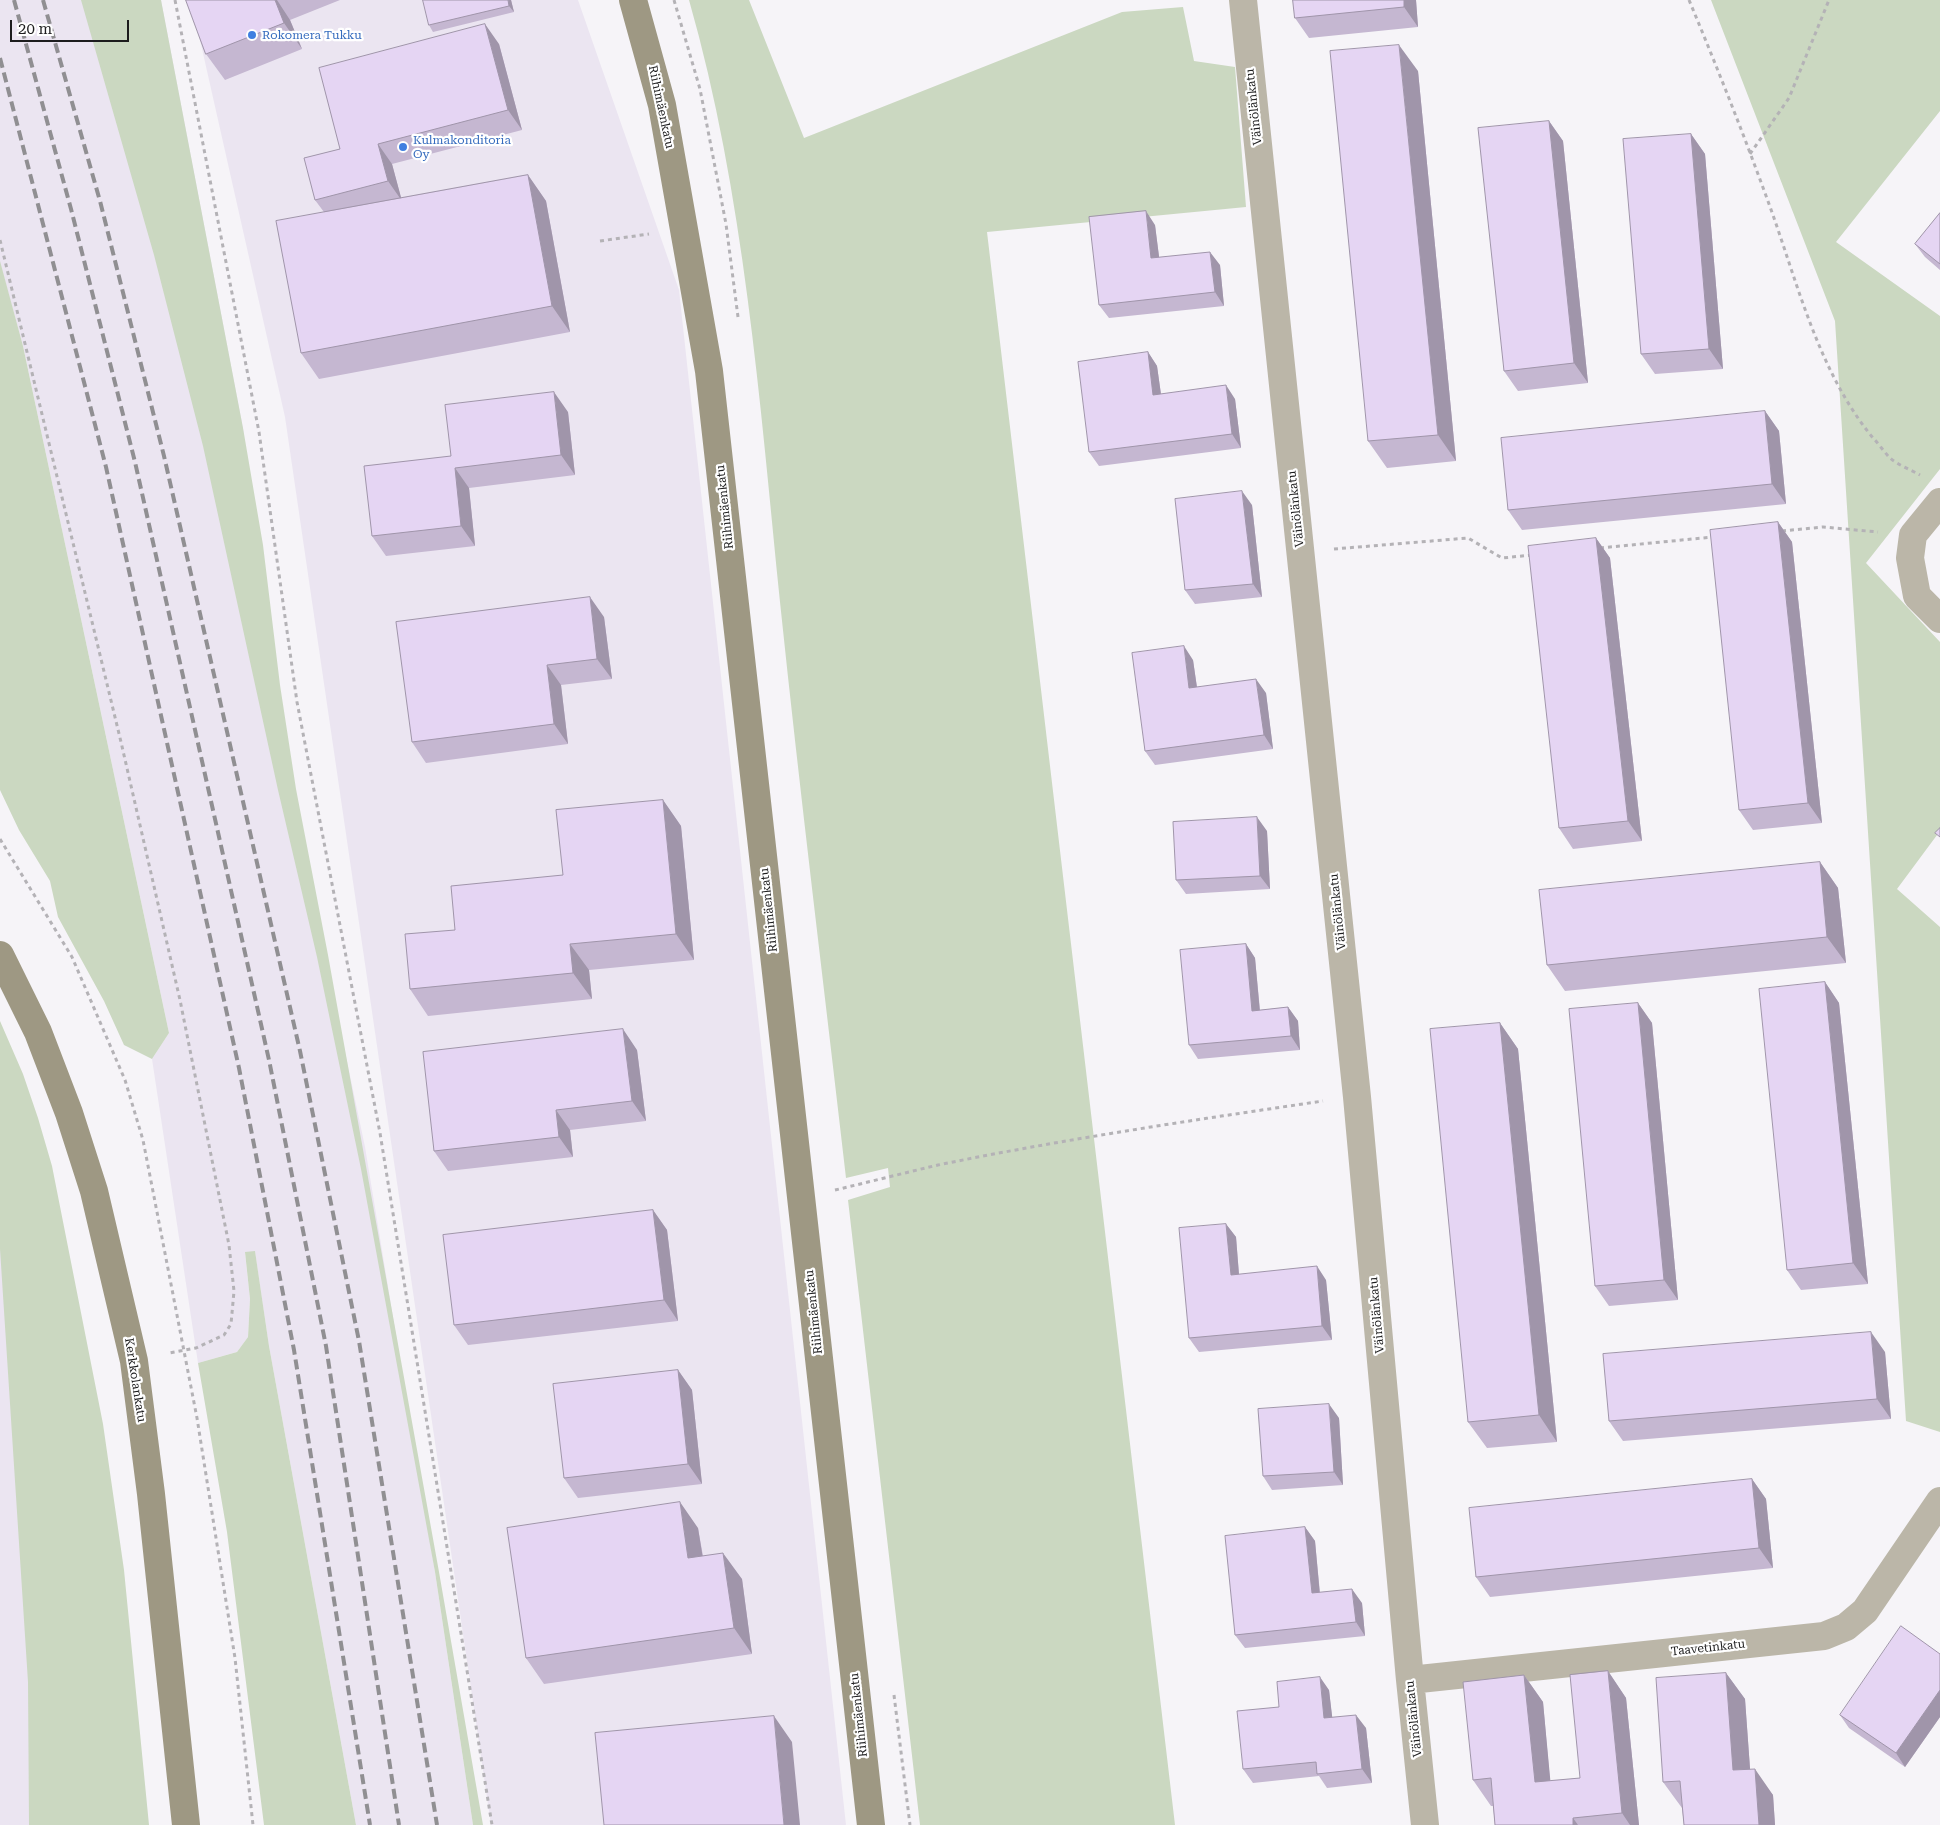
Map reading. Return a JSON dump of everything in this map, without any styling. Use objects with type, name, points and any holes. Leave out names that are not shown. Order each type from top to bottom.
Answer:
[{"type":"street","name":"Riihimäenkatu","points":[[633,0],[662,105],[709,371],[871,1825]]},
{"type":"street","name":"Väinölänkatu","points":[[1243,0],[1357,1096],[1410,1680],[1426,1825]]},
{"type":"street","points":[[1940,502],[1913,535],[1910,558],[1917,596],[1940,619]]},
{"type":"street","name":"Kerkkolankatu","points":[[0,955],[38,1032],[69,1112],[94,1190],[134,1361],[151,1494],[186,1825]]},
{"type":"street","name":"Taavetinkatu","points":[[1410,1680],[1824,1636],[1846,1627],[1865,1611],[1940,1501]]},
{"type":"path","points":[[175,0],[259,432],[297,702],[380,1132],[492,1825]]},
{"type":"path","points":[[1689,0],[1732,101],[1813,329],[1836,381],[1859,420],[1891,459],[1924,477]]},
{"type":"path","points":[[1750,154],[1789,98],[1829,0]]},
{"type":"path","points":[[0,240],[121,742],[180,1000],[228,1245],[234,1291],[231,1324],[224,1335],[196,1348],[134,1361]]},
{"type":"path","points":[[1774,531],[1823,527],[1913,535]]},
{"type":"path","points":[[1600,548],[1716,537]]},
{"type":"path","points":[[1330,550],[1468,538],[1502,558],[1541,554]]},
{"type":"path","points":[[0,839],[72,957],[125,1080],[143,1140],[197,1418],[235,1658],[253,1825]]},
{"type":"path","points":[[835,1190],[937,1166],[1019,1150],[1171,1123],[1357,1096]]},
{"type":"shaded area","points":[[0,0],[161,0],[243,428],[274,686],[290,790],[365,1147],[435,1572],[473,1825],[356,1825],[269,1346],[255,1252],[245,1253],[250,1299],[248,1337],[237,1352],[198,1363],[152,1059],[169,1033],[23,346],[0,263]]},
{"type":"shaded area","points":[[191,0],[578,0],[679,290],[846,1825],[491,1825],[285,417]]},
{"type":"shaded area","points":[[0,1034],[95,1825],[0,1825]]},
{"type":"green space","points":[[81,0],[161,0],[243,428],[263,545],[280,685],[296,789],[328,955],[483,1825],[473,1825],[435,1572],[361,1169],[317,957],[278,790],[203,446],[154,255]]},
{"type":"green space","points":[[689,0],[749,0],[804,138],[1122,12],[1183,7],[1194,61],[1235,67],[1246,207],[987,232],[1175,1825],[920,1825],[848,1200],[890,1187],[888,1168],[846,1178],[796,746],[748,298],[724,147],[708,73]]},
{"type":"green space","points":[[1711,0],[1940,0],[1940,111],[1836,242],[1940,316],[1940,469],[1866,563],[1940,642],[1940,831],[1897,889],[1940,927],[1940,1432],[1906,1421],[1835,321]]},
{"type":"green space","points":[[0,261],[23,346],[169,1033],[152,1059],[124,1045],[104,1001],[58,917],[50,881],[19,830],[0,790]]},
{"type":"green space","points":[[0,1021],[23,1074],[52,1166],[103,1424],[124,1570],[149,1825],[29,1825],[28,1682],[0,1249]]},
{"type":"green space","points":[[255,1251],[269,1346],[356,1825],[264,1825],[227,1532],[198,1363],[237,1352],[248,1337],[250,1299],[245,1252]]},
{"type":"building","points":[[186,0],[275,0],[284,23],[206,54]]},
{"type":"building","points":[[423,0],[508,0],[509,6],[429,25]]},
{"type":"building","points":[[1293,0],[1404,0],[1404,7],[1295,18]]},
{"type":"building","name":"Kulmakonditoria Oy","points":[[485,24],[508,110],[378,144],[388,181],[315,200],[304,158],[340,149],[319,68]]},
{"type":"building","points":[[1399,45],[1438,435],[1368,441],[1330,51]]},
{"type":"building","points":[[1549,121],[1574,363],[1504,371],[1478,128]]},
{"type":"building","points":[[1691,134],[1709,349],[1641,354],[1623,139]]},
{"type":"building","points":[[528,175],[552,306],[301,353],[276,221]]},
{"type":"building","points":[[1146,211],[1151,258],[1210,252],[1215,292],[1099,305],[1089,217]]},
{"type":"building","points":[[1940,213],[1940,264],[1915,244]]},
{"type":"building","points":[[1148,352],[1153,395],[1226,385],[1232,434],[1089,452],[1078,362]]},
{"type":"building","points":[[554,392],[561,455],[455,468],[461,526],[372,536],[364,466],[451,456],[445,405]]},
{"type":"building","points":[[1765,411],[1772,484],[1508,510],[1501,438]]},
{"type":"building","points":[[1242,491],[1253,584],[1185,590],[1175,499]]},
{"type":"building","points":[[1778,522],[1808,803],[1739,810],[1710,530]]},
{"type":"building","points":[[1596,538],[1628,821],[1559,828],[1528,546]]},
{"type":"building","points":[[590,597],[597,659],[547,665],[554,724],[412,742],[396,622]]},
{"type":"building","points":[[1184,646],[1189,688],[1256,679],[1264,735],[1145,751],[1132,653]]},
{"type":"building","points":[[663,800],[676,934],[570,944],[573,973],[410,989],[405,934],[455,930],[451,886],[563,875],[556,810]]},
{"type":"building","points":[[1257,817],[1260,876],[1176,880],[1173,822]]},
{"type":"building","points":[[1940,828],[1940,837],[1935,833]]},
{"type":"building","points":[[1820,862],[1827,937],[1547,965],[1539,890]]},
{"type":"building","points":[[1246,944],[1252,1011],[1288,1007],[1291,1036],[1189,1045],[1180,950]]},
{"type":"building","points":[[1825,982],[1853,1263],[1787,1270],[1759,989]]},
{"type":"building","points":[[1638,1003],[1664,1280],[1595,1286],[1569,1009]]},
{"type":"building","points":[[1500,1023],[1539,1415],[1468,1422],[1430,1029]]},
{"type":"building","points":[[623,1029],[632,1101],[556,1110],[559,1137],[434,1151],[423,1052]]},
{"type":"building","points":[[653,1210],[664,1300],[454,1325],[443,1235]]},
{"type":"building","points":[[1226,1224],[1231,1275],[1317,1266],[1322,1326],[1189,1338],[1179,1228]]},
{"type":"building","points":[[1871,1332],[1877,1399],[1609,1421],[1603,1354]]},
{"type":"building","points":[[678,1370],[688,1464],[564,1478],[553,1384]]},
{"type":"building","points":[[1329,1404],[1334,1472],[1263,1476],[1258,1409]]},
{"type":"building","points":[[1752,1479],[1759,1548],[1476,1577],[1469,1508]]},
{"type":"building","points":[[680,1502],[688,1558],[723,1553],[734,1628],[526,1658],[507,1528]]},
{"type":"building","points":[[1305,1527],[1312,1593],[1352,1589],[1356,1622],[1235,1635],[1225,1536]]},
{"type":"building","points":[[1901,1626],[1940,1654],[1940,1690],[1896,1753],[1840,1715]]},
{"type":"building","points":[[1608,1671],[1622,1813],[1573,1818],[1573,1825],[1495,1825],[1491,1778],[1473,1780],[1463,1682],[1524,1675],[1535,1782],[1580,1778],[1570,1675]]},
{"type":"building","points":[[1726,1673],[1733,1770],[1755,1769],[1759,1825],[1684,1825],[1680,1781],[1663,1782],[1656,1678]]},
{"type":"building","points":[[1320,1677],[1324,1718],[1356,1715],[1362,1769],[1317,1774],[1316,1762],[1243,1769],[1237,1711],[1279,1707],[1277,1682]]},
{"type":"building","points":[[774,1716],[784,1825],[604,1825],[595,1733]]},
{"type":"railway","points":[[14,0],[71,209],[135,462],[269,1060],[326,1346],[399,1825]]},
{"type":"railway","points":[[43,0],[100,201],[164,456],[300,1051],[359,1341],[437,1825]]},
{"type":"railway","points":[[0,58],[106,467],[239,1068],[294,1350],[370,1825]]},
{"type":"place","name":"Rokomera Tukku","points":[[252,35]]},
{"type":"place","name":"Kulmakonditoria Oy","points":[[403,147]]}]
